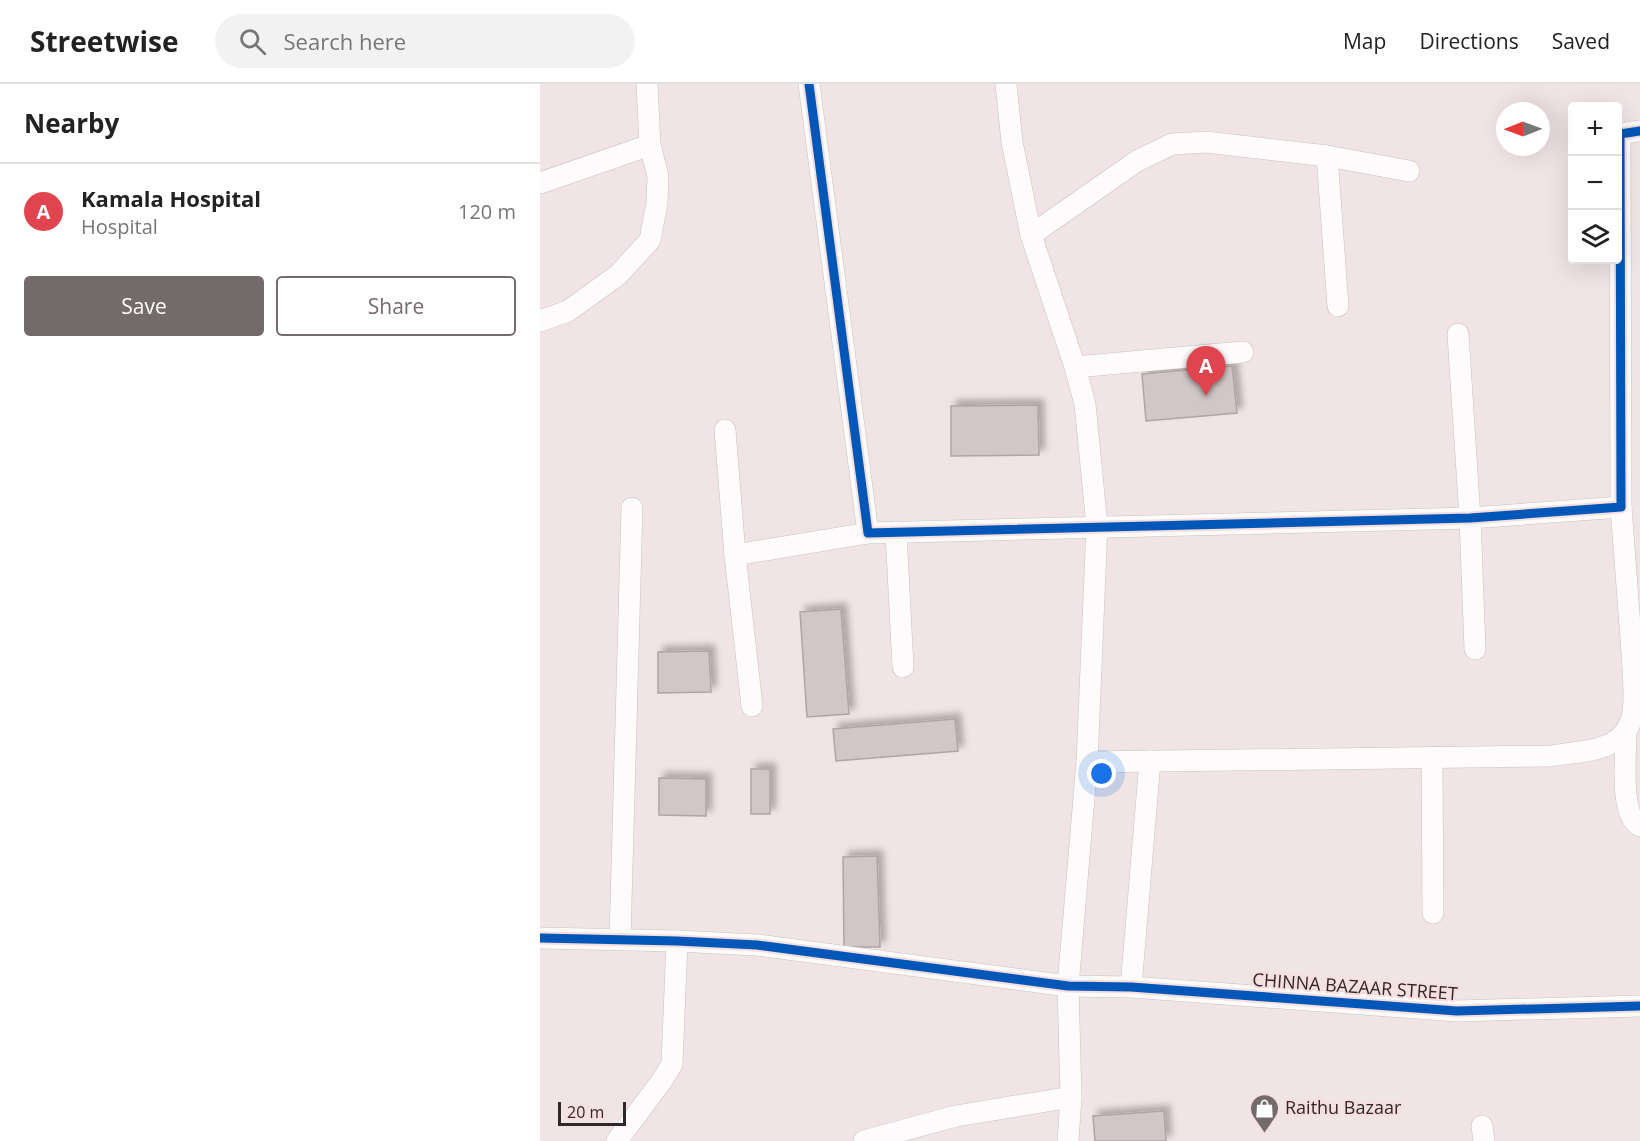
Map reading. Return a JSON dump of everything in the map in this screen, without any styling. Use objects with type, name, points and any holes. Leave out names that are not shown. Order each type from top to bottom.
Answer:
[{"type":"street","points":[[540,321],[568,310],[618,276],[650,240],[657,203],[658,176],[650,145],[647,84]]},
{"type":"street","points":[[808,84],[868,533]]},
{"type":"street","points":[[1006,84],[1012,142],[1030,234],[1085,404],[1097,526],[1088,762],[1068,986],[1071,1097],[1068,1141]]},
{"type":"street","points":[[1640,131],[1620,134],[1621,507],[1636,666],[1633,716],[1626,733],[1627,808],[1634,822],[1640,826]]},
{"type":"street","points":[[1030,234],[1137,161],[1172,144],[1206,142],[1327,156],[1409,171]]},
{"type":"street","points":[[540,183],[650,145]]},
{"type":"street","points":[[1327,156],[1338,306]]},
{"type":"street","points":[[1458,334],[1470,518],[1475,648]]},
{"type":"street","points":[[1075,368],[1243,352]]},
{"type":"street","points":[[725,430],[735,555],[752,706]]},
{"type":"street","points":[[735,555],[868,533],[1470,518],[1621,507]]},
{"type":"street","points":[[620,939],[632,508]]},
{"type":"street","points":[[896,532],[903,667]]},
{"type":"street","points":[[1088,762],[1550,756],[1609,746],[1626,733]]},
{"type":"street","points":[[1432,757],[1433,913]]},
{"type":"street","points":[[1131,987],[1150,761]]},
{"type":"street","name":"CHINNA BAZAAR STREET","points":[[540,938],[677,940],[757,945],[1068,986],[1131,987],[1457,1011],[1640,1006]]},
{"type":"street","points":[[617,1141],[672,1064],[677,940]]},
{"type":"street","points":[[864,1141],[956,1116],[1071,1097]]},
{"type":"building","points":[[1232,366],[1237,413],[1146,421],[1142,374]]},
{"type":"building","points":[[1038,405],[1039,455],[951,456],[951,406]]},
{"type":"building","points":[[841,609],[849,714],[807,717],[800,612]]},
{"type":"building","points":[[709,651],[711,692],[658,693],[658,652]]},
{"type":"building","points":[[955,719],[958,751],[836,761],[833,729]]},
{"type":"building","points":[[751,769],[770,769],[770,814],[751,814]]},
{"type":"building","points":[[659,778],[706,779],[706,816],[659,815]]},
{"type":"building","points":[[877,856],[880,947],[844,947],[843,857]]},
{"type":"building","points":[[1164,1111],[1166,1141],[1095,1141],[1093,1116]]},
{"type":"cycle path","points":[[809,84],[868,533],[1470,518],[1621,507],[1620,134],[1640,131]]},
{"type":"cycle path","points":[[540,938],[757,945],[1068,986],[1131,987],[1457,1011],[1640,1006]]},
{"type":"place","name":"Kamala Hospital","points":[[1206,396]]},
{"type":"place","name":"Raithu Bazaar","points":[[1264,1134]]}]
